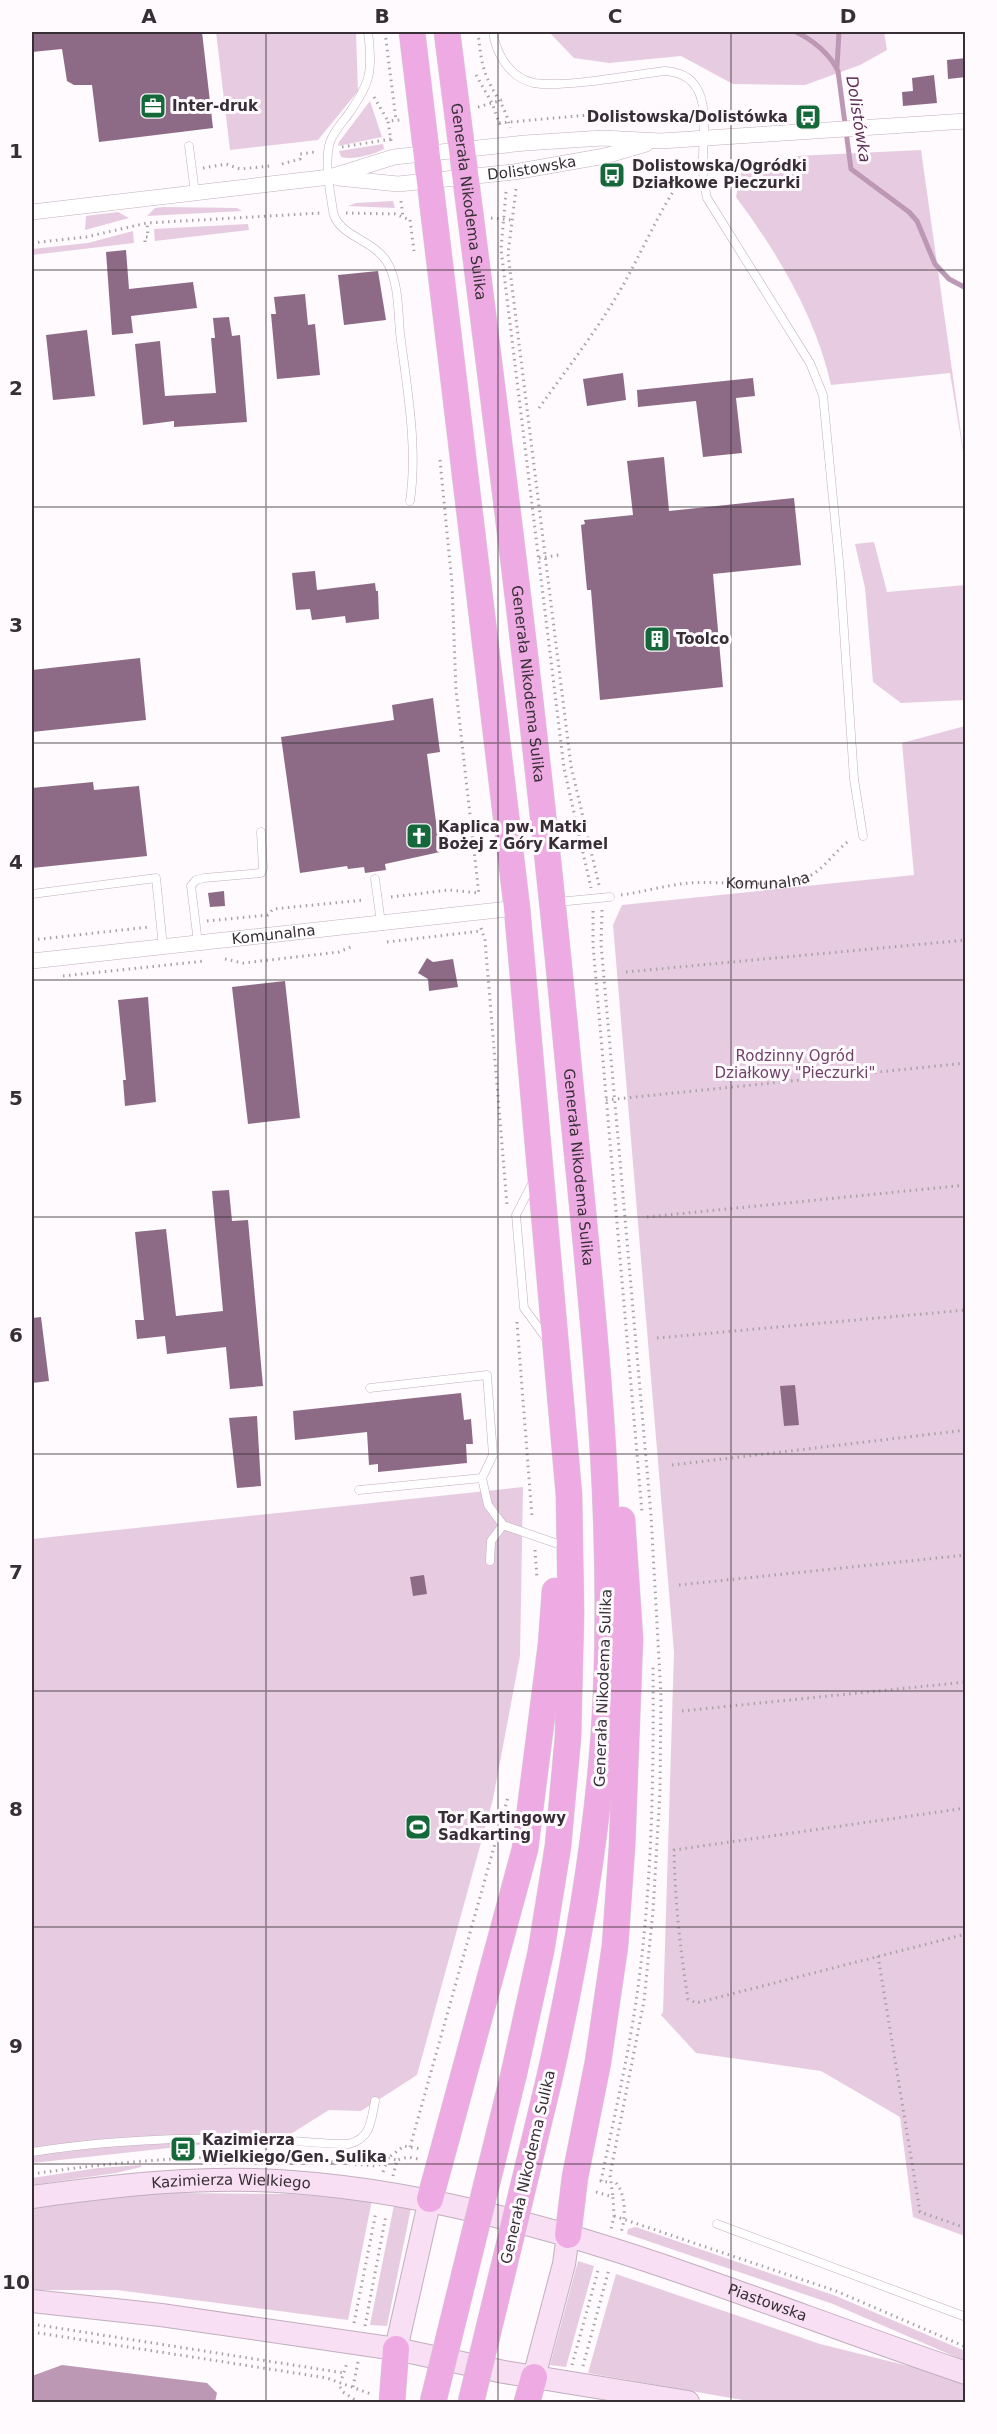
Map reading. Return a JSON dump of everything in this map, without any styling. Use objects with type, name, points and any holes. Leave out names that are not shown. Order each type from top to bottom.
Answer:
[{"type":"highway","points":[[412,32],[517,908],[558,1353],[569,1496],[571,1602],[568,1737],[558,1846],[541,1951],[514,2073],[433,2403]]},
{"type":"highway","name":"Generała Nikodema Sulika","points":[[447,32],[553,902],[592,1324],[606,1551],[608,1624],[604,1731],[594,1841],[574,1967],[471,2403]]},
{"type":"highway","points":[[568,2235],[575,2177],[600,2051],[615,1946],[622,1847],[630,1639],[617,1446],[592,1324]]},
{"type":"highway","points":[[430,2199],[525,1849],[551,1645],[545,1544],[554,1494],[562,1405]]},
{"type":"highway","points":[[382,2398],[396,2349]]},
{"type":"highway","points":[[527,2403],[534,2377]]},
{"type":"main road","name":"Kazimierza Wielkiego","points":[[32,2198],[132,2184],[236,2181],[302,2183],[430,2199],[568,2235]]},
{"type":"main road","points":[[396,2349],[430,2199]]},
{"type":"main road","name":"Piastowska","points":[[568,2235],[966,2373]]},
{"type":"main road","points":[[534,2377],[564,2264],[568,2235]]},
{"type":"main road","points":[[32,2301],[161,2315],[396,2349],[534,2377],[688,2403]]},
{"type":"street","name":"Dolistowska","points":[[32,212],[330,177],[394,157],[427,153],[603,138],[661,141],[865,126],[966,122]]},
{"type":"street","name":"Dolistowska","points":[[330,177],[398,184],[514,172],[606,156],[661,141]]},
{"type":"street","name":"Komunalna","points":[[32,961],[517,908]]},
{"type":"lane","points":[[368,32],[372,68],[367,86],[331,139],[328,149],[330,177],[337,222],[343,229],[372,245],[387,262],[392,273],[408,402],[413,482],[410,501]]},
{"type":"lane","points":[[493,32],[500,57],[523,79],[533,83],[560,83],[665,71],[682,73],[697,87],[701,98],[704,138],[702,169],[711,207],[810,363],[823,395],[840,572],[854,779],[863,836]]},
{"type":"lane","points":[[189,146],[195,193]]},
{"type":"lane","points":[[198,943],[191,886],[196,880],[204,878],[261,873],[264,868],[261,832]]},
{"type":"lane","points":[[32,894],[156,878],[164,947]]},
{"type":"lane","points":[[375,879],[381,923]]},
{"type":"lane","points":[[553,902],[609,897]]},
{"type":"lane","points":[[370,1388],[487,1375],[493,1455],[482,1478],[488,1505],[503,1525],[545,1544]]},
{"type":"lane","points":[[359,1490],[482,1478]]},
{"type":"lane","points":[[490,1561],[491,1541],[503,1525]]},
{"type":"lane","points":[[32,2152],[97,2144],[171,2140],[262,2139],[349,2144],[358,2142],[369,2131],[375,2102]]},
{"type":"lane","points":[[717,2224],[966,2317]]},
{"type":"path","points":[[385,32],[396,120]]},
{"type":"path","points":[[478,32],[483,68],[490,84],[502,100],[511,132]]},
{"type":"path","points":[[474,70],[492,103],[501,133]]},
{"type":"path","points":[[367,86],[388,121],[392,144]]},
{"type":"path","points":[[469,109],[502,100]]},
{"type":"path","points":[[499,123],[622,111],[692,112]]},
{"type":"path","points":[[388,121],[403,119]]},
{"type":"path","points":[[338,148],[391,139]]},
{"type":"path","points":[[192,169],[226,164],[240,169],[275,165],[300,159],[300,154],[320,151]]},
{"type":"path","points":[[539,408],[606,313],[628,277],[666,202],[680,181]]},
{"type":"path","points":[[516,186],[508,254],[571,766],[600,889]]},
{"type":"path","points":[[506,192],[501,249],[564,768],[591,889]]},
{"type":"path","points":[[401,202],[403,218]]},
{"type":"path","points":[[32,243],[86,237],[147,223],[322,213]]},
{"type":"path","points":[[344,213],[395,214],[417,223]]},
{"type":"path","points":[[491,218],[511,220]]},
{"type":"path","points":[[410,220],[415,253]]},
{"type":"path","points":[[145,242],[145,237],[148,237],[147,223]]},
{"type":"path","points":[[387,897],[449,890],[478,893],[480,888],[456,690],[452,584],[440,484],[440,456]]},
{"type":"path","points":[[539,558],[559,555]]},
{"type":"path","name":"Komunalna","points":[[609,897],[692,882],[750,883],[794,880],[812,875],[838,848],[863,836]]},
{"type":"path","points":[[207,921],[268,915],[273,909],[368,899]]},
{"type":"path","points":[[32,940],[162,926]]},
{"type":"path","points":[[387,942],[482,932]]},
{"type":"path","points":[[626,972],[966,940]]},
{"type":"path","points":[[225,959],[243,963],[339,952],[353,946]]},
{"type":"path","points":[[55,977],[205,961]]},
{"type":"path","points":[[606,1100],[966,1063]]},
{"type":"path","points":[[648,1217],[966,1185]]},
{"type":"path","points":[[657,1338],[966,1310]]},
{"type":"path","points":[[672,1465],[966,1430]]},
{"type":"path","points":[[538,1590],[545,1544]]},
{"type":"path","points":[[679,1585],[966,1555]]},
{"type":"path","points":[[682,1711],[966,1682]]},
{"type":"path","points":[[410,2147],[510,1789]]},
{"type":"path","points":[[966,1808],[675,1850],[675,1903],[688,1999],[696,2003],[966,1934]]},
{"type":"path","points":[[878,1956],[920,2212],[966,2228]]},
{"type":"path","points":[[383,2172],[388,2158],[404,2146],[426,2150]]},
{"type":"path","points":[[394,2172],[397,2160],[403,2157],[420,2159]]},
{"type":"path","points":[[616,2183],[621,2188],[626,2218],[621,2232]]},
{"type":"path","points":[[592,2191],[613,2197],[615,2216],[611,2228]]},
{"type":"path","points":[[354,2324],[378,2202]]},
{"type":"path","points":[[365,2325],[386,2214]]},
{"type":"path","points":[[615,2216],[836,2291],[966,2347]]},
{"type":"path","points":[[571,2371],[599,2266]]},
{"type":"path","points":[[581,2373],[609,2270]]},
{"type":"path","points":[[32,2324],[343,2375],[347,2363]]},
{"type":"path","points":[[32,2332],[327,2378],[382,2398]]},
{"type":"path","points":[[353,2387],[357,2369]]},
{"type":"path","points":[[340,2387],[358,2403]]},
{"type":"green space","points":[[216,32],[356,32],[358,91],[318,140],[230,150]]},
{"type":"green space","points":[[549,32],[884,32],[887,50],[860,65],[805,85],[733,84],[681,56],[609,63],[574,58]]},
{"type":"green space","points":[[370,101],[382,137],[338,146],[339,142]]},
{"type":"green space","points":[[383,144],[384,149],[357,157],[341,157],[339,151]]},
{"type":"green space","points":[[921,150],[965,463],[950,373],[831,385],[816,335],[793,286],[766,240],[736,197],[741,172],[777,169],[796,156]]},
{"type":"green space","points":[[393,201],[395,208],[348,206],[356,203]]},
{"type":"green space","points":[[155,208],[237,208],[242,211],[147,216]]},
{"type":"green space","points":[[118,212],[129,218],[85,230],[86,216]]},
{"type":"green space","points":[[248,224],[249,230],[155,241],[154,229]]},
{"type":"green space","points":[[133,231],[134,243],[32,255],[32,249],[88,243]]},
{"type":"green space","points":[[874,542],[887,592],[965,585],[965,700],[901,703],[873,682],[865,588],[855,544]]},
{"type":"green space","name":"Rodzinny Ogród Działkowy \"Pieczurki\"","points":[[965,726],[965,2236],[913,2217],[900,2117],[821,2071],[696,2053],[661,2015],[663,2012],[674,1652],[613,925],[622,905],[914,875],[902,743]]},
{"type":"green space","points":[[523,1487],[520,1656],[493,1799],[417,2075],[361,2111],[329,2110],[289,2135],[32,2163],[32,1539]]},
{"type":"green space","points":[[141,2165],[141,2167],[116,2173],[32,2185],[32,2178],[98,2168]]},
{"type":"green space","points":[[290,2194],[372,2200],[348,2320],[117,2290],[32,2290],[32,2208],[121,2195]]},
{"type":"green space","points":[[394,2205],[411,2208],[387,2326],[370,2325]]},
{"type":"green space","points":[[636,2227],[836,2296],[965,2351],[965,2361],[833,2304],[627,2234],[628,2229]]},
{"type":"green space","points":[[578,2261],[594,2266],[566,2367],[550,2365]]},
{"type":"green space","points":[[616,2274],[820,2344],[945,2375],[965,2383],[965,2402],[754,2402],[588,2373]]},
{"type":"shaded area","points":[[62,2365],[207,2383],[217,2393],[215,2402],[32,2402],[32,2376]]},
{"type":"building","name":"Inter-druk","points":[[32,32],[202,32],[213,128],[99,142],[92,85],[74,85],[67,81],[62,49],[32,52]]},
{"type":"building","points":[[966,58],[966,77],[948,79],[947,60]]},
{"type":"building","points":[[934,75],[937,103],[903,106],[902,92],[913,91],[912,78]]},
{"type":"building","points":[[126,250],[129,289],[193,282],[197,308],[131,316],[133,333],[112,335],[106,252]]},
{"type":"building","points":[[378,271],[386,320],[344,325],[338,275]]},
{"type":"building","points":[[305,294],[308,325],[315,324],[320,375],[277,379],[271,314],[276,314],[274,297]]},
{"type":"building","points":[[229,317],[232,336],[240,335],[247,422],[174,427],[174,421],[143,425],[135,344],[160,341],[165,396],[216,393],[211,338],[215,338],[213,318]]},
{"type":"building","points":[[87,330],[95,396],[53,400],[46,335]]},
{"type":"building","points":[[623,373],[626,400],[587,406],[583,379]]},
{"type":"building","points":[[753,378],[755,396],[736,398],[742,453],[703,457],[696,401],[638,407],[637,390]]},
{"type":"building","name":"Toolco","points":[[664,457],[669,511],[794,498],[801,565],[713,574],[723,687],[600,700],[591,590],[587,590],[581,525],[585,524],[584,520],[633,515],[627,461]]},
{"type":"building","points":[[315,571],[317,590],[375,583],[376,591],[378,591],[379,619],[346,623],[345,616],[312,620],[310,609],[296,610],[292,573]]},
{"type":"building","points":[[140,658],[146,720],[32,732],[32,670]]},
{"type":"building","points":[[433,698],[440,752],[427,754],[440,852],[385,864],[386,870],[365,873],[364,867],[348,869],[347,866],[300,873],[281,737],[394,720],[392,705]]},
{"type":"building","points":[[93,782],[94,790],[139,786],[147,856],[32,868],[32,788]]},
{"type":"building","points":[[224,891],[225,906],[210,907],[208,893]]},
{"type":"building","points":[[427,958],[433,962],[453,959],[458,987],[429,991],[428,979],[418,973]]},
{"type":"building","points":[[285,981],[300,1118],[248,1124],[232,987]]},
{"type":"building","points":[[148,997],[156,1102],[125,1106],[123,1080],[126,1080],[118,1000]]},
{"type":"building","points":[[229,1190],[232,1221],[248,1220],[263,1386],[230,1389],[226,1347],[167,1354],[165,1336],[137,1339],[135,1320],[144,1320],[135,1232],[166,1229],[176,1316],[223,1311],[212,1191]]},
{"type":"building","points":[[41,1317],[49,1381],[32,1383],[32,1318]]},
{"type":"building","points":[[795,1385],[799,1425],[784,1426],[780,1386]]},
{"type":"building","points":[[461,1393],[464,1420],[471,1419],[473,1444],[466,1444],[467,1463],[378,1472],[378,1464],[369,1465],[367,1432],[295,1440],[293,1411]]},
{"type":"building","points":[[257,1416],[261,1486],[237,1488],[229,1418]]},
{"type":"building","points":[[424,1575],[427,1594],[413,1596],[410,1577]]},
{"type":"waterway","name":"Dolistówka","points":[[796,32],[820,48],[838,71],[851,169],[909,212],[917,221],[935,264],[949,279],[966,288]]},
{"type":"waterway","points":[[837,67],[839,32]]},
{"type":"place","name":"Inter-druk","points":[[153,106]]},
{"type":"place","name":"Dolistowska/Dolistówka","points":[[808,117]]},
{"type":"place","name":"Dolistowska/Ogródki Działkowe Pieczurki","points":[[612,175]]},
{"type":"place","name":"Toolco","points":[[657,639]]},
{"type":"place","name":"Kaplica pw. Matki Bożej z Góry Karmel","points":[[419,836]]},
{"type":"place","name":"Tor Kartingowy Sadkarting","points":[[418,1827]]},
{"type":"place","name":"Kazimierza Wielkiego/Gen. Sulika","points":[[183,2149]]}]
